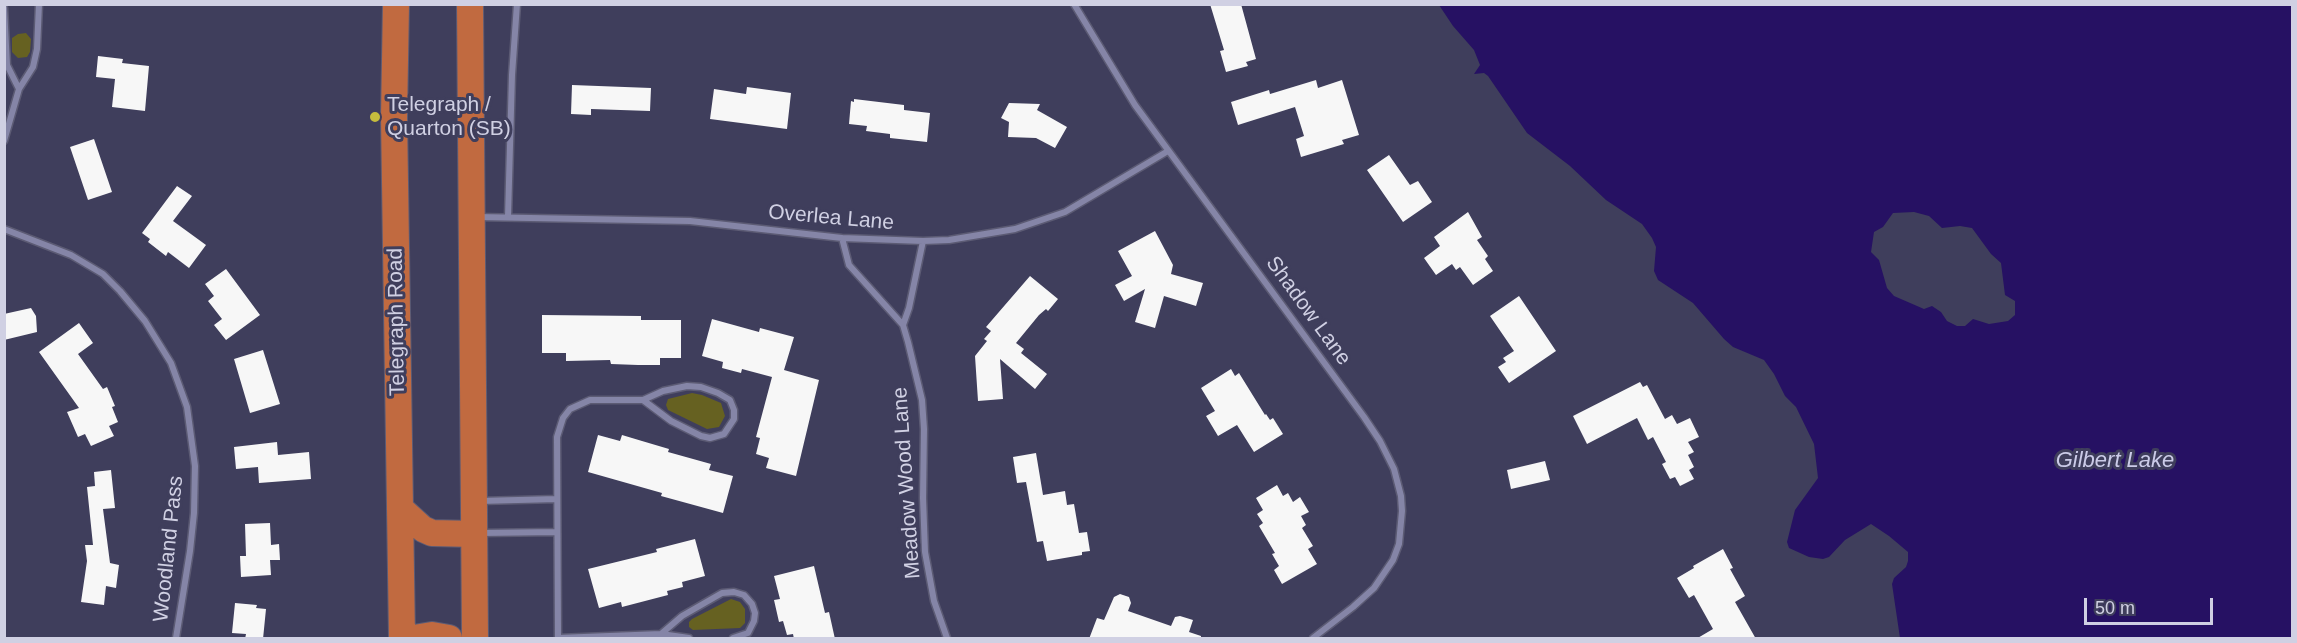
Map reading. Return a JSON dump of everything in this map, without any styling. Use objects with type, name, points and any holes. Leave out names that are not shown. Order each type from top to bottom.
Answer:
[{"type":"highway","name":"Telegraph Road","points":[[396,4],[394,117],[402,639]]},
{"type":"highway","points":[[467,11],[475,639]]},
{"type":"highway","points":[[401,509],[423,529],[432,532],[474,534]]},
{"type":"highway","points":[[414,639],[432,635],[449,639]]},
{"type":"street","points":[[4,141],[19,89],[33,67],[37,49],[39,4]]},
{"type":"street","points":[[508,217],[512,75],[517,4]]},
{"type":"street","name":"Shadow Lane","points":[[1074,4],[1135,105],[1364,417],[1380,441],[1398,480],[1402,511],[1399,544],[1393,560],[1374,588],[1353,608],[1313,639]]},
{"type":"street","points":[[4,8],[7,65],[19,89]]},
{"type":"street","name":"Overlea Lane","points":[[470,216],[690,221],[842,238],[923,242],[996,233],[1065,212],[1168,151]]},
{"type":"street","name":"Woodland Pass","points":[[4,229],[71,255],[103,274],[154,332],[171,363],[187,407],[195,466],[190,551],[176,639]]},
{"type":"street","name":"Meadow Wood Lane","points":[[842,238],[849,265],[903,325],[922,400],[923,527],[928,576],[947,639]]},
{"type":"street","points":[[903,325],[909,308],[923,242]]},
{"type":"street","points":[[642,400],[671,421],[710,438],[724,434],[734,419],[734,410],[730,400],[701,387],[687,386],[663,391],[642,400],[590,400],[570,409],[563,418],[557,437],[558,638],[661,634],[689,639]]},
{"type":"street","points":[[473,501],[557,499]]},
{"type":"street","points":[[474,534],[557,532]]},
{"type":"street","points":[[661,634],[682,616],[722,593],[734,592],[744,595],[752,603],[755,613],[748,633],[733,639]]},
{"type":"shaded area","points":[[26,33],[31,39],[30,52],[27,57],[18,58],[12,52],[12,38]]},
{"type":"shaded area","points":[[692,393],[721,403],[725,416],[719,427],[707,429],[668,410],[666,405],[668,399]]},
{"type":"shaded area","points":[[731,599],[740,602],[745,609],[745,623],[740,628],[693,630],[689,627],[692,619]]},
{"type":"water","name":"Gilbert Lake","points":[[1439,5],[2292,5],[2292,638],[1900,638],[1892,584],[1894,578],[1906,567],[1908,552],[1871,524],[1845,540],[1829,557],[1823,559],[1809,557],[1789,548],[1787,542],[1795,510],[1818,478],[1814,444],[1796,407],[1785,396],[1764,360],[1733,347],[1693,303],[1658,280],[1654,271],[1656,247],[1642,224],[1606,200],[1570,166],[1527,133],[1488,76],[1484,73],[1474,74],[1480,65],[1474,50],[1453,26]],"holes":[[[1914,212],[1929,216],[1942,228],[1960,226],[1972,228],[1991,254],[2001,263],[2005,295],[2015,301],[2015,315],[2008,321],[1989,324],[1973,319],[1965,326],[1957,326],[1947,321],[1941,312],[1932,306],[1924,309],[1894,296],[1887,288],[1879,260],[1871,252],[1874,232],[1883,227],[1893,213]]]},
{"type":"building","points":[[1210,4],[1241,4],[1256,59],[1246,62],[1248,66],[1226,72],[1220,51],[1224,50]]},
{"type":"building","points":[[98,56],[123,59],[122,63],[149,66],[145,111],[112,107],[115,79],[96,77]]},
{"type":"building","points":[[1316,80],[1318,88],[1342,80],[1359,135],[1342,140],[1344,144],[1301,157],[1296,139],[1304,136],[1295,107],[1238,125],[1231,102],[1269,90],[1270,94]]},
{"type":"building","points":[[572,85],[651,88],[650,111],[591,109],[591,115],[571,114]]},
{"type":"building","points":[[747,87],[791,93],[787,129],[710,119],[714,89],[746,94]]},
{"type":"building","points":[[854,99],[904,105],[904,110],[930,113],[927,142],[890,138],[890,134],[866,131],[867,126],[849,124],[851,101],[854,102]]},
{"type":"building","points":[[1009,103],[1040,104],[1037,110],[1067,127],[1055,148],[1036,138],[1008,137],[1009,122],[1001,118]]},
{"type":"building","points":[[94,139],[112,192],[88,200],[70,147]]},
{"type":"building","points":[[1389,155],[1410,185],[1418,181],[1432,202],[1403,222],[1367,170]]},
{"type":"building","points":[[177,186],[192,196],[173,221],[206,245],[189,268],[168,252],[166,256],[148,242],[150,239],[142,233]]},
{"type":"building","points":[[1468,212],[1482,237],[1477,240],[1488,256],[1485,259],[1493,271],[1473,285],[1460,267],[1456,270],[1452,264],[1436,275],[1424,258],[1440,246],[1434,237]]},
{"type":"building","points":[[1155,231],[1173,265],[1171,274],[1203,283],[1196,306],[1164,296],[1155,328],[1135,322],[1145,289],[1124,301],[1115,285],[1132,276],[1118,251]]},
{"type":"building","points":[[226,269],[260,315],[226,340],[214,325],[222,319],[208,301],[214,296],[205,284]]},
{"type":"building","points":[[1030,276],[1058,299],[1048,311],[1046,309],[1039,315],[1016,343],[1024,349],[1021,353],[1047,374],[1035,389],[1000,359],[1003,399],[978,401],[975,356],[987,341],[984,339],[991,331],[986,327]]},
{"type":"building","points":[[1519,296],[1556,351],[1509,383],[1498,367],[1506,362],[1503,358],[1514,351],[1490,316]]},
{"type":"building","points":[[31,308],[36,316],[37,332],[4,340],[4,314]]},
{"type":"building","points":[[542,315],[641,316],[641,320],[681,320],[681,358],[660,358],[660,365],[611,364],[610,360],[566,361],[566,353],[542,353]]},
{"type":"building","points":[[712,319],[759,332],[760,328],[794,337],[784,370],[819,380],[796,476],[766,468],[769,458],[756,454],[760,438],[756,437],[772,377],[742,369],[741,373],[722,368],[723,362],[702,356]]},
{"type":"building","points":[[79,323],[93,343],[78,354],[103,389],[107,387],[115,406],[112,407],[118,422],[109,426],[114,436],[91,446],[85,434],[78,437],[67,412],[79,408],[39,352]]},
{"type":"building","points":[[263,350],[280,404],[250,413],[234,359]]},
{"type":"building","points":[[1231,369],[1235,376],[1239,373],[1265,415],[1270,420],[1273,418],[1283,434],[1254,452],[1237,425],[1218,436],[1206,416],[1215,411],[1201,388]]},
{"type":"building","points":[[1640,382],[1643,387],[1647,385],[1665,419],[1672,415],[1677,424],[1690,418],[1699,437],[1688,442],[1694,452],[1688,455],[1694,467],[1689,470],[1694,479],[1680,486],[1675,477],[1670,479],[1662,464],[1666,462],[1653,437],[1648,440],[1637,418],[1587,444],[1573,416]]},
{"type":"building","points":[[598,435],[620,441],[622,435],[669,449],[668,452],[711,464],[709,470],[733,476],[723,513],[588,472]]},
{"type":"building","points":[[277,442],[278,455],[309,452],[311,479],[259,483],[258,467],[236,469],[234,447]]},
{"type":"building","points":[[1036,453],[1043,495],[1065,491],[1067,505],[1074,504],[1079,533],[1087,532],[1090,551],[1082,552],[1082,555],[1047,561],[1043,541],[1037,542],[1026,482],[1017,483],[1013,457]]},
{"type":"building","points":[[1545,461],[1550,480],[1511,489],[1507,470]]},
{"type":"building","points":[[111,470],[115,508],[103,509],[110,563],[119,565],[116,588],[106,586],[104,605],[81,602],[87,561],[85,545],[93,545],[87,487],[95,486],[94,472]]},
{"type":"building","points":[[1277,485],[1283,496],[1288,493],[1293,502],[1300,497],[1309,512],[1301,516],[1306,525],[1302,528],[1313,546],[1308,549],[1317,564],[1282,584],[1274,570],[1279,566],[1272,554],[1275,553],[1259,526],[1263,523],[1257,514],[1263,510],[1256,498]]},
{"type":"building","points":[[270,523],[271,545],[279,544],[280,560],[270,560],[271,575],[241,577],[240,556],[246,556],[245,524]]},
{"type":"building","points":[[695,539],[705,576],[682,582],[683,587],[667,591],[668,595],[622,607],[621,602],[599,608],[588,569],[657,552],[656,549]]},
{"type":"building","points":[[1723,549],[1733,568],[1730,569],[1745,596],[1735,602],[1756,639],[1696,639],[1713,629],[1694,595],[1689,598],[1677,578]]},
{"type":"building","points":[[814,566],[825,613],[829,612],[835,639],[794,639],[793,634],[787,635],[783,621],[779,622],[774,600],[780,599],[774,576]]},
{"type":"building","points":[[1120,594],[1129,597],[1131,603],[1128,611],[1171,626],[1175,617],[1180,616],[1193,620],[1189,632],[1201,636],[1201,639],[1089,639],[1097,618],[1104,620],[1114,597]]},
{"type":"building","points":[[235,603],[257,605],[256,608],[266,609],[263,639],[245,639],[246,634],[232,633]]},
{"type":"place","name":"Telegraph / Quarton (SB)","points":[[375,117]]}]
